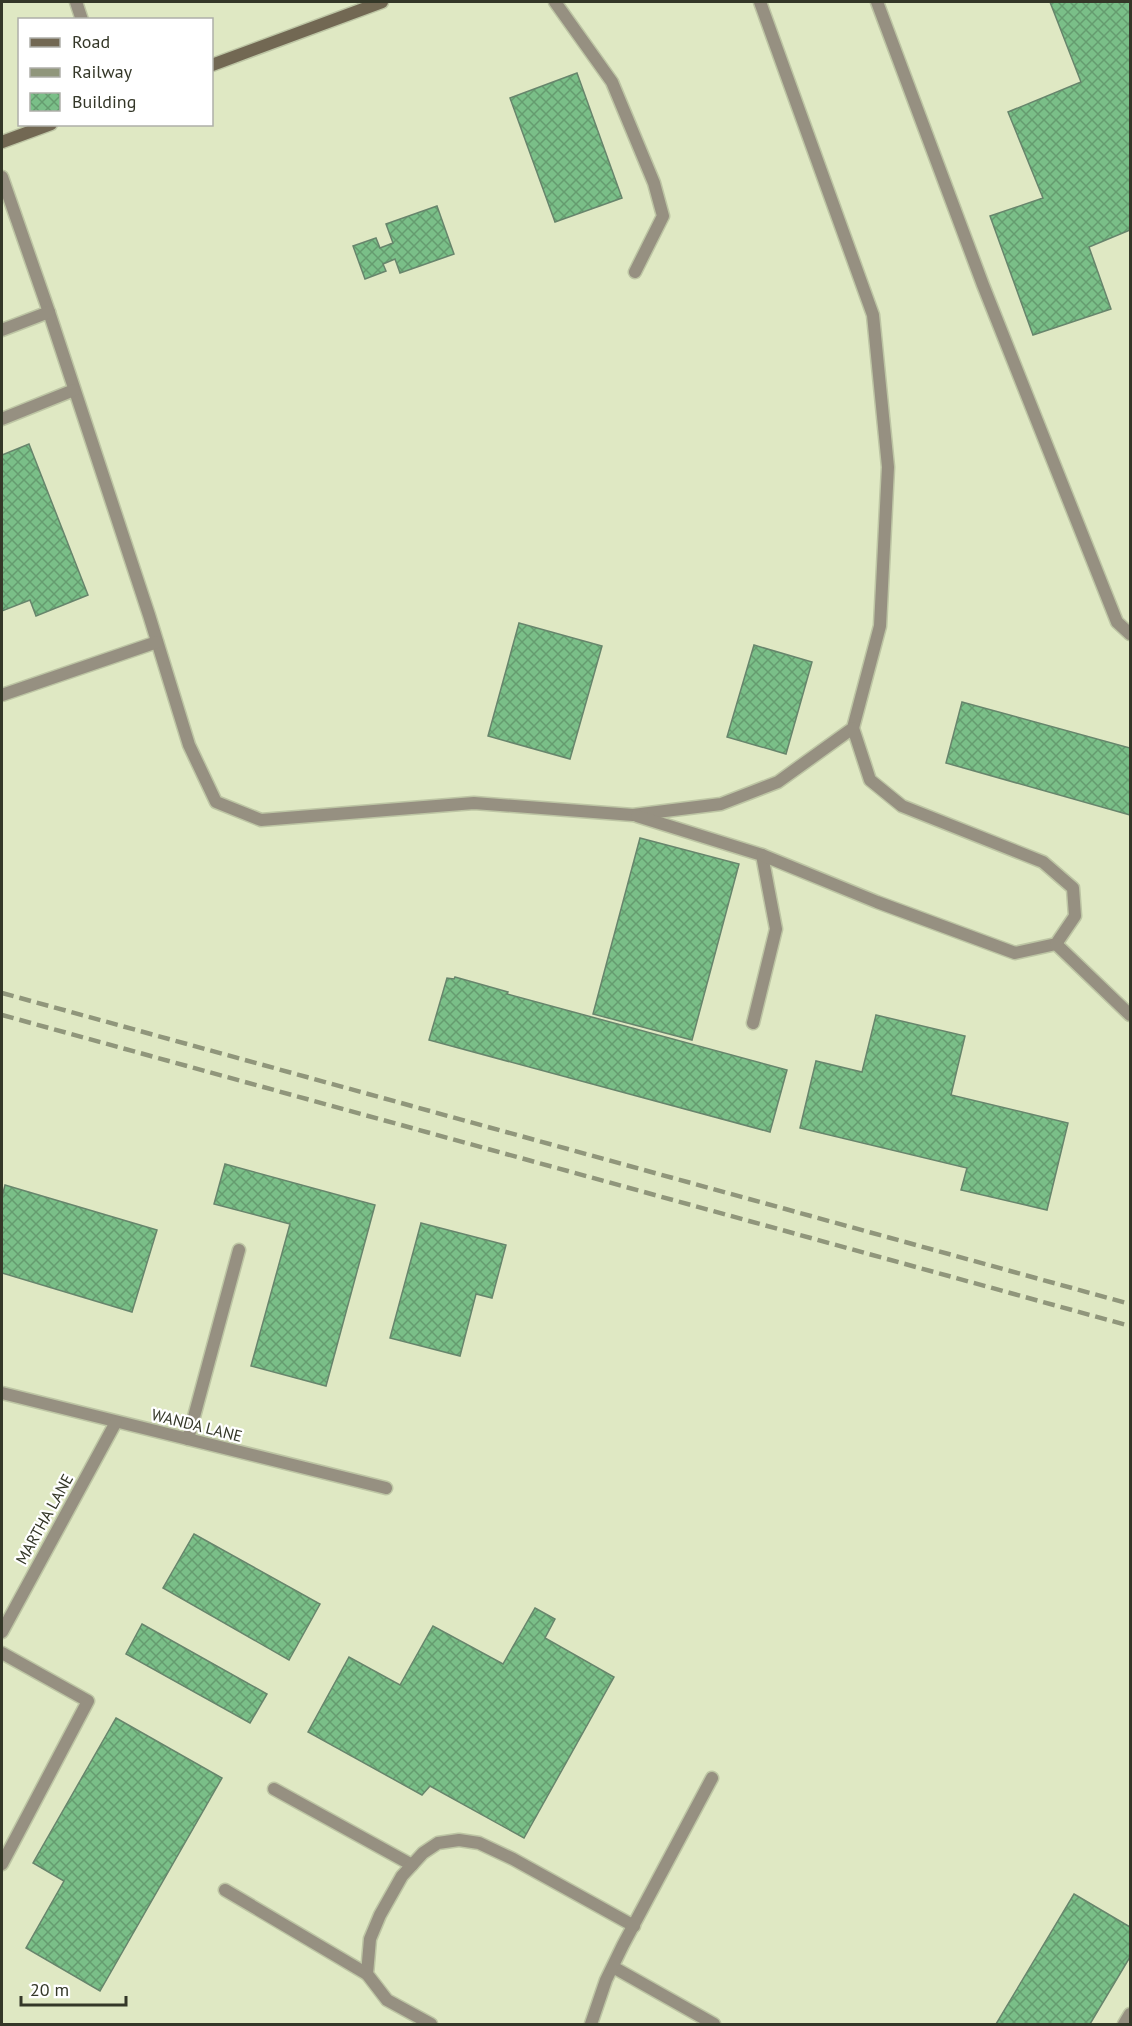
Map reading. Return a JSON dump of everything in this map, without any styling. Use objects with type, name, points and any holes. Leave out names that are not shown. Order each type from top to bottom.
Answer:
[{"type":"street","points":[[76,2],[81,18]]},
{"type":"street","points":[[213,65],[382,2]]},
{"type":"street","points":[[555,2],[612,82],[654,183],[663,216],[635,272]]},
{"type":"street","points":[[633,815],[762,855],[877,902],[1015,953],[1056,944],[1075,916],[1073,888],[1043,862],[902,806],[870,780],[853,728],[881,615],[888,467],[873,315],[760,2]]},
{"type":"street","points":[[877,2],[983,285],[1117,622],[1131,634]]},
{"type":"street","points":[[2,142],[46,126]]},
{"type":"street","points":[[2,177],[7,210],[49,312],[158,642],[189,745],[216,802],[261,820],[474,803],[633,815],[731,801],[778,782],[853,728]]},
{"type":"street","points":[[2,330],[49,312]]},
{"type":"street","points":[[2,418],[74,390]]},
{"type":"street","points":[[2,695],[158,642]]},
{"type":"street","points":[[753,1023],[776,929],[762,855]]},
{"type":"street","points":[[1056,944],[1131,1014]]},
{"type":"street","points":[[188,1439],[239,1250]]},
{"type":"street","name":"WANDA LANE","points":[[2,1393],[386,1488]]},
{"type":"street","name":"MARTHA LANE","points":[[2,1632],[116,1422]]},
{"type":"street","points":[[2,1653],[88,1701],[2,1864]]},
{"type":"street","points":[[591,2025],[613,1967],[712,1778]]},
{"type":"street","points":[[274,1789],[412,1865]]},
{"type":"street","points":[[367,1974],[370,1938],[376,1923],[402,1876],[423,1853],[438,1843],[459,1840],[479,1843],[513,1859],[634,1926]]},
{"type":"street","points":[[225,1890],[367,1974],[387,2000],[431,2025]]},
{"type":"street","points":[[613,1967],[714,2025]]},
{"type":"street","points":[[1124,2025],[1131,2014]]},
{"type":"building","points":[[1050,2],[1130,2],[1130,230],[1089,247],[1111,309],[1033,335],[990,216],[1043,198],[1008,112],[1081,82]]},
{"type":"building","points":[[577,73],[622,198],[555,222],[510,98]]},
{"type":"building","points":[[437,206],[454,254],[400,273],[395,259],[383,264],[386,271],[365,279],[353,246],[376,238],[380,248],[393,243],[386,224]]},
{"type":"building","points":[[29,444],[88,595],[36,616],[30,600],[2,611],[2,455]]},
{"type":"building","points":[[519,623],[602,646],[570,759],[488,736]]},
{"type":"building","points":[[754,645],[812,662],[786,754],[727,737]]},
{"type":"building","points":[[962,702],[1130,748],[1130,815],[946,763]]},
{"type":"building","points":[[640,838],[739,864],[692,1040],[593,1014]]},
{"type":"building","points":[[455,977],[508,992],[507,994],[787,1070],[770,1132],[429,1040],[447,978],[454,979]]},
{"type":"building","points":[[876,1015],[965,1036],[951,1095],[1068,1123],[1047,1210],[961,1190],[967,1168],[800,1128],[816,1061],[862,1072]]},
{"type":"building","points":[[225,1164],[375,1205],[326,1386],[251,1366],[290,1224],[214,1204]]},
{"type":"building","points":[[5,1185],[157,1230],[132,1312],[2,1273],[2,1197]]},
{"type":"building","points":[[421,1223],[506,1245],[492,1298],[476,1294],[460,1356],[390,1338]]},
{"type":"building","points":[[194,1534],[320,1604],[289,1660],[163,1588]]},
{"type":"building","points":[[535,1608],[555,1619],[545,1638],[614,1677],[524,1838],[430,1786],[422,1795],[308,1732],[349,1657],[400,1685],[433,1626],[503,1664]]},
{"type":"building","points":[[142,1624],[267,1694],[250,1723],[126,1654]]},
{"type":"building","points":[[116,1718],[222,1778],[100,1991],[26,1948],[64,1881],[33,1863]]},
{"type":"building","points":[[1074,1894],[1130,1927],[1130,1957],[1090,2024],[996,2024]]},
{"type":"railway","points":[[2,993],[1130,1304]]},
{"type":"railway","points":[[2,1015],[1130,1326]]}]
